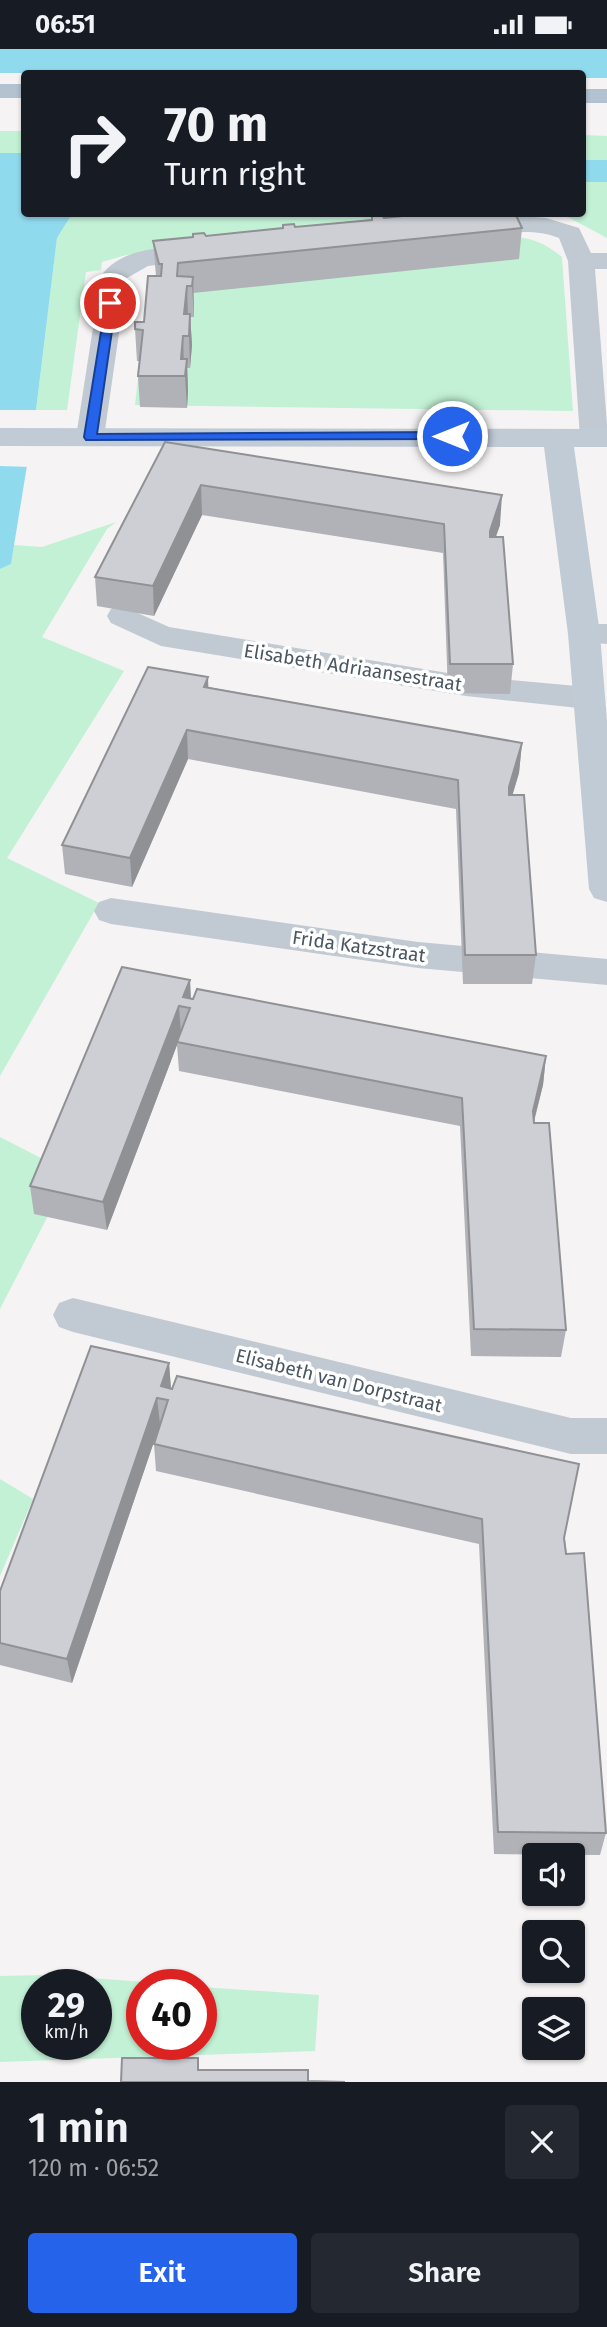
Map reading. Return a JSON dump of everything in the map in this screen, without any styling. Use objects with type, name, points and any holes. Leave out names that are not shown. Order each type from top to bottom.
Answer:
[{"type":"main road","points":[[0,91],[21,91]]},
{"type":"main road","points":[[586,96],[607,96]]},
{"type":"main road","points":[[586,119],[607,119]]},
{"type":"street","points":[[0,437],[601,438],[594,261],[570,233],[554,225],[518,223],[449,229]]},
{"type":"street","points":[[77,438],[114,276],[120,267],[133,262],[231,250]]},
{"type":"street","points":[[558,437],[595,634],[588,698],[607,889]]},
{"type":"street","name":"Elisabeth Adriaansestraat","points":[[122,616],[161,636],[466,686],[588,698]]},
{"type":"street","name":"Frida Katzstraat","points":[[111,911],[418,955],[607,972]]},
{"type":"street","name":"Elisabeth van Dorpstraat","points":[[73,1315],[571,1436],[607,1436]]},
{"type":"green space","points":[[0,131],[21,131],[21,153],[0,153]]},
{"type":"green space","points":[[586,135],[607,136],[607,160],[586,160]]},
{"type":"green space","points":[[586,182],[607,182],[607,238],[568,217],[586,217]]},
{"type":"green space","points":[[70,217],[511,217],[126,255],[102,262],[101,270],[86,272],[67,410],[36,410],[57,238]]},
{"type":"green space","points":[[514,237],[540,243],[562,257],[573,411],[135,405],[150,276]]},
{"type":"green space","points":[[116,522],[107,529],[42,637],[124,671],[7,858],[99,903],[0,1076],[0,569],[11,564],[14,545],[42,547]]},
{"type":"green space","points":[[0,1137],[70,1173],[0,1309]]},
{"type":"green space","points":[[0,1479],[33,1499],[0,1576]]},
{"type":"green space","points":[[0,1976],[21,1976],[21,2060],[57,2060],[0,2062]]},
{"type":"green space","points":[[112,1980],[126,1981],[126,2058],[112,2058]]},
{"type":"green space","points":[[217,1988],[319,1995],[315,2051],[217,2054]]},
{"type":"water","points":[[0,49],[607,49],[607,78],[586,78],[586,70],[21,70],[21,73],[0,73]]},
{"type":"water","points":[[0,153],[21,153],[21,217],[70,217],[57,238],[36,410],[11,564],[0,569]]},
{"type":"water","points":[[586,160],[607,160],[607,182],[586,182]]},
{"type":"pier","points":[[0,410],[40,410],[30,467],[0,466]]},
{"type":"building","points":[[372,217],[517,217],[522,228],[178,263],[177,276],[193,277],[192,286],[187,286],[184,314],[190,314],[189,336],[183,336],[181,359],[187,359],[185,376],[138,376],[143,330],[135,329],[135,322],[144,322],[148,276],[161,276],[162,264],[159,264],[153,241],[193,237],[193,234],[204,233],[206,236],[283,228],[283,225],[294,224],[295,227],[372,220]]},
{"type":"building","points":[[165,442],[502,495],[490,537],[503,537],[513,664],[450,664],[444,524],[201,485],[153,586],[95,577]]},
{"type":"building","points":[[148,667],[208,677],[204,687],[522,743],[509,795],[524,795],[536,955],[465,955],[458,780],[187,730],[130,858],[62,845]]},
{"type":"building","points":[[122,967],[190,980],[183,997],[193,999],[197,989],[546,1056],[533,1111],[534,1123],[549,1123],[566,1330],[474,1329],[462,1098],[177,1042],[190,1008],[179,1006],[103,1202],[30,1186]]},
{"type":"building","points":[[91,1346],[169,1363],[161,1386],[172,1389],[177,1376],[579,1464],[564,1538],[566,1554],[584,1553],[606,1833],[498,1832],[482,1519],[154,1444],[168,1400],[157,1398],[67,1659],[0,1643],[0,1591]]},
{"type":"building","points":[[122,2058],[126,2058],[198,2060],[198,2070],[308,2070],[308,2081],[345,2082],[121,2082]]},
{"type":"route","points":[[110,303],[90,437],[452,436]]}]
